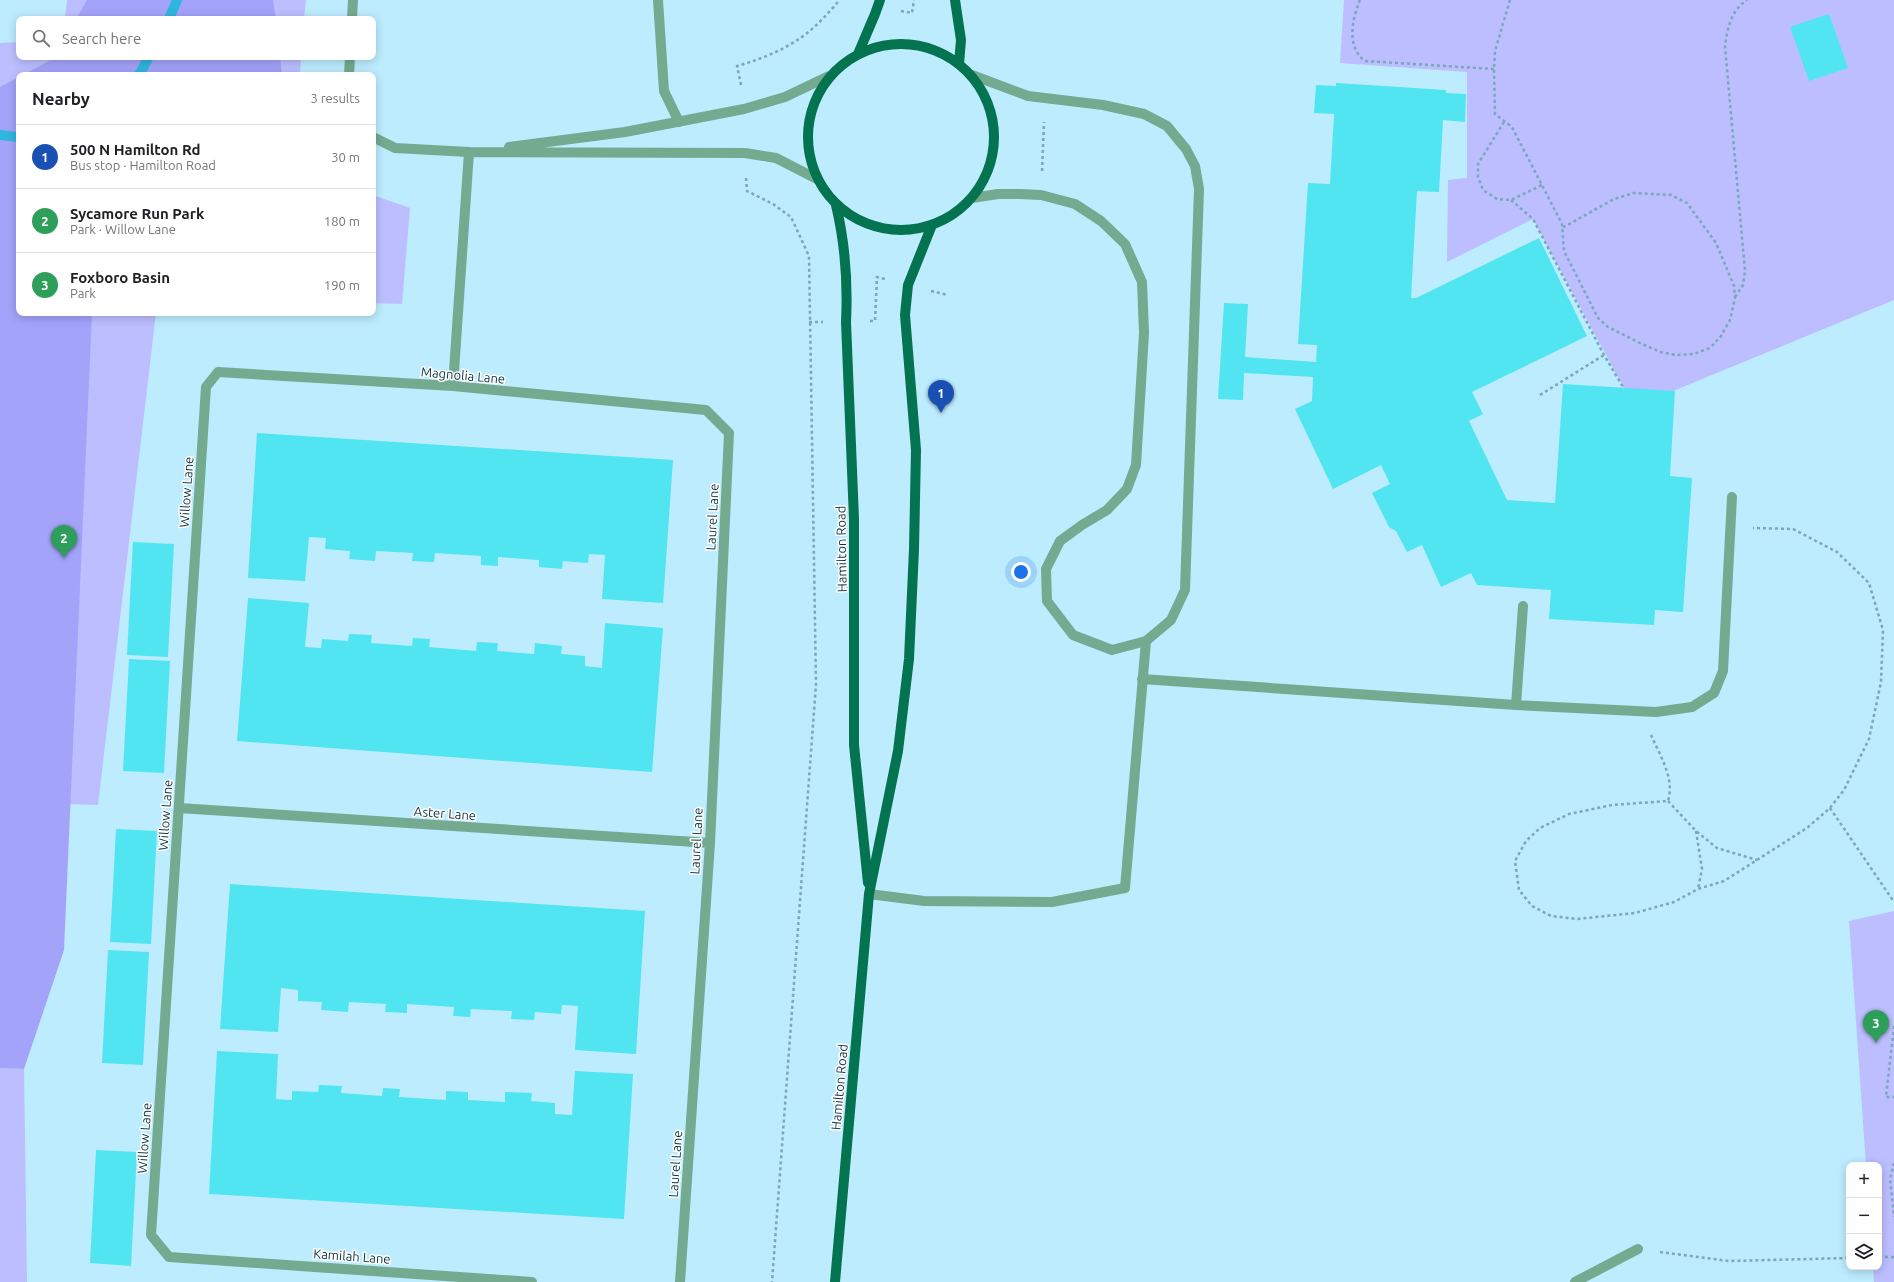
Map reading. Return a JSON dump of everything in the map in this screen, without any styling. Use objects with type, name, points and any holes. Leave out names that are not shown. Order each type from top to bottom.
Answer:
[{"type":"main road","points":[[858,54],[880,0]]},
{"type":"main road","points":[[955,0],[961,40],[959,64]]},
{"type":"main road","points":[[910,43],[936,50],[959,64],[972,75],[986,98],[994,123],[994,150],[986,176],[972,198],[954,214],[932,225],[907,231],[881,228],[857,220],[836,204],[817,179],[808,153],[807,126],[814,100],[829,76],[842,64],[858,54],[883,44],[910,43]]},
{"type":"main road","name":"Hamilton Road","points":[[836,204],[840,224],[847,290],[846,322],[854,519],[854,745],[869,894]]},
{"type":"main road","name":"Hamilton Road","points":[[835,1282],[869,894],[898,751],[909,659],[914,549],[916,450],[905,315],[908,285],[932,225]]},
{"type":"street","points":[[352,16],[353,0]]},
{"type":"street","points":[[658,0],[664,92],[679,122]]},
{"type":"street","points":[[349,72],[350,60]]},
{"type":"street","points":[[972,75],[1028,96],[1103,105],[1144,114],[1167,126],[1186,149],[1195,166],[1199,189],[1185,590],[1171,620],[1146,641],[1112,650],[1073,635],[1047,601],[1046,569],[1060,541],[1082,525],[1107,510],[1127,489],[1136,465],[1144,333],[1142,282],[1125,244],[1101,221],[1075,204],[1041,195],[998,194],[972,198]]},
{"type":"street","points":[[468,152],[625,132],[744,110],[785,97],[829,76]]},
{"type":"street","points":[[376,138],[395,148],[468,152],[745,153],[776,158],[817,179]]},
{"type":"street","points":[[453,386],[468,152]]},
{"type":"street","name":"Magnolia Lane","points":[[218,372],[453,386],[706,410]]},
{"type":"street","name":"Willow Lane","points":[[169,1257],[151,1235],[206,387],[218,372]]},
{"type":"street","name":"Laurel Lane","points":[[680,1282],[710,843],[729,433],[706,410]]},
{"type":"street","points":[[1142,679],[1516,705],[1656,712],[1692,707],[1714,693],[1723,671],[1732,497]]},
{"type":"street","points":[[1516,705],[1523,606]]},
{"type":"street","points":[[869,894],[924,901],[1052,902],[1126,888],[1146,641]]},
{"type":"street","name":"Aster Lane","points":[[179,808],[710,843]]},
{"type":"street","points":[[1575,1282],[1638,1249]]},
{"type":"street","name":"Kamilah Lane","points":[[169,1257],[532,1282]]},
{"type":"path","points":[[741,86],[737,66],[761,59],[796,42],[815,28],[839,0]]},
{"type":"path","points":[[901,11],[912,13],[914,0]]},
{"type":"path","points":[[1360,0],[1352,35],[1354,47],[1358,56],[1365,61],[1494,69]]},
{"type":"path","points":[[1510,0],[1495,51],[1495,114],[1512,127],[1562,224],[1562,228],[1564,251],[1598,318],[1608,327],[1660,352],[1676,355],[1694,354],[1710,348],[1721,336],[1730,320],[1735,298],[1734,286],[1716,243],[1687,203],[1671,195],[1634,193],[1614,199],[1562,228]]},
{"type":"path","points":[[1735,298],[1743,285],[1745,271],[1725,47],[1726,36],[1734,12],[1740,4],[1747,0]]},
{"type":"path","points":[[1042,174],[1044,118]]},
{"type":"path","points":[[1504,122],[1478,164],[1478,177],[1483,190],[1497,199],[1511,200],[1542,185]]},
{"type":"path","points":[[746,171],[747,191],[773,204],[791,217],[809,256],[816,684],[772,1282]]},
{"type":"path","points":[[1511,200],[1533,219],[1604,355],[1623,387]]},
{"type":"path","points":[[864,321],[874,321],[877,277],[890,280]]},
{"type":"path","points":[[933,292],[948,295]]},
{"type":"path","points":[[810,322],[824,322]]},
{"type":"path","points":[[1540,395],[1604,355]]},
{"type":"path","points":[[1668,801],[1612,805],[1569,814],[1540,828],[1526,841],[1515,861],[1519,890],[1532,906],[1551,916],[1577,919],[1635,913],[1674,902],[1698,889],[1724,881],[1807,828],[1830,808],[1844,790],[1869,739],[1881,682],[1883,630],[1869,583],[1837,552],[1793,529],[1731,528]]},
{"type":"path","points":[[1640,711],[1669,777],[1671,791],[1668,801]]},
{"type":"path","points":[[1668,801],[1696,831],[1717,848],[1758,860]]},
{"type":"path","points":[[1830,808],[1894,902]]},
{"type":"path","points":[[1696,831],[1702,869],[1698,889]]},
{"type":"path","points":[[1894,1026],[1886,1097],[1894,1097]]},
{"type":"path","points":[[1894,1163],[1890,1179],[1894,1218]]},
{"type":"path","points":[[1638,1249],[1729,1261],[1846,1258]]},
{"type":"path","points":[[1882,1257],[1894,1257]]},
{"type":"shaded area","points":[[67,0],[306,0],[304,16],[65,16]]},
{"type":"shaded area","points":[[87,0],[273,0],[276,16],[78,16]]},
{"type":"shaded area","points":[[1344,0],[1894,0],[1894,300],[1634,407],[1533,219],[1447,262],[1448,180],[1467,178],[1467,72],[1340,63]]},
{"type":"shaded area","points":[[16,42],[16,60],[301,60],[300,72],[16,72],[16,316],[156,316],[98,805],[0,802],[0,43]]},
{"type":"shaded area","points":[[50,60],[280,60],[282,72],[28,72]]},
{"type":"shaded area","points":[[16,79],[16,316],[92,316],[64,950],[24,1069],[0,1068],[0,87]]},
{"type":"shaded area","points":[[376,196],[410,208],[402,304],[376,303]]},
{"type":"shaded area","points":[[1894,911],[1894,1282],[1874,1282],[1873,1270],[1882,1270],[1882,1162],[1866,1162],[1849,921]]},
{"type":"shaded area","points":[[0,1068],[24,1069],[27,1282],[0,1282]]},
{"type":"building","points":[[1829,14],[1848,68],[1809,81],[1790,27]]},
{"type":"building","points":[[1336,83],[1446,90],[1446,93],[1466,94],[1465,122],[1443,120],[1439,192],[1417,191],[1411,298],[1416,298],[1539,238],[1587,336],[1472,392],[1483,414],[1469,421],[1507,500],[1555,503],[1563,384],[1675,391],[1670,476],[1692,478],[1683,612],[1655,610],[1654,625],[1549,619],[1551,590],[1477,585],[1471,573],[1441,587],[1422,545],[1407,552],[1396,531],[1389,527],[1372,493],[1390,484],[1381,465],[1333,489],[1295,409],[1312,401],[1313,377],[1244,373],[1243,400],[1218,399],[1224,303],[1248,304],[1245,357],[1316,362],[1317,345],[1298,344],[1308,183],[1330,184],[1334,114],[1314,113],[1316,85],[1336,86]]},
{"type":"building","points":[[257,433],[673,460],[663,603],[602,599],[605,555],[589,554],[588,563],[563,561],[562,569],[539,567],[539,560],[498,557],[498,566],[481,565],[481,556],[435,553],[434,562],[412,561],[413,553],[376,551],[375,561],[349,559],[350,551],[325,549],[326,538],[309,537],[305,581],[248,578]]},
{"type":"building","points":[[133,542],[174,544],[168,657],[127,655]]},
{"type":"building","points":[[248,598],[309,603],[305,647],[321,648],[322,639],[348,641],[349,634],[372,635],[371,643],[412,646],[413,638],[430,639],[429,647],[476,651],[477,642],[498,643],[497,651],[534,654],[535,643],[562,646],[561,654],[585,656],[585,666],[602,668],[605,623],[663,628],[652,772],[237,741]]},
{"type":"building","points":[[129,659],[170,661],[164,773],[123,771]]},
{"type":"building","points":[[116,829],[157,831],[151,944],[110,942]]},
{"type":"building","points":[[230,884],[645,911],[636,1054],[575,1050],[578,1006],[562,1005],[561,1014],[535,1012],[534,1020],[511,1019],[512,1011],[471,1009],[470,1017],[453,1016],[454,1007],[407,1004],[407,1013],[385,1012],[386,1004],[349,1002],[348,1012],[321,1010],[322,1002],[298,1001],[298,990],[281,988],[278,1032],[220,1029]]},
{"type":"building","points":[[108,950],[149,952],[143,1065],[102,1063]]},
{"type":"building","points":[[217,1051],[278,1054],[276,1099],[292,1100],[292,1091],[318,1092],[319,1085],[342,1086],[341,1093],[382,1096],[383,1088],[400,1089],[399,1097],[446,1100],[446,1091],[468,1092],[468,1100],[505,1102],[505,1092],[532,1093],[531,1101],[555,1103],[555,1114],[572,1115],[575,1071],[633,1074],[624,1219],[209,1194]]},
{"type":"building","points":[[96,1150],[137,1152],[131,1266],[90,1263]]},
{"type":"waterway","points":[[170,16],[177,0]]},
{"type":"waterway","points":[[141,72],[147,60]]},
{"type":"waterway","points":[[0,135],[16,137]]},
{"type":"place","name":"500 N Hamilton Rd","points":[[941,413]]},
{"type":"place","name":"Sycamore Run Park","points":[[64,558]]},
{"type":"place","name":"Foxboro Basin","points":[[1876,1043]]}]
